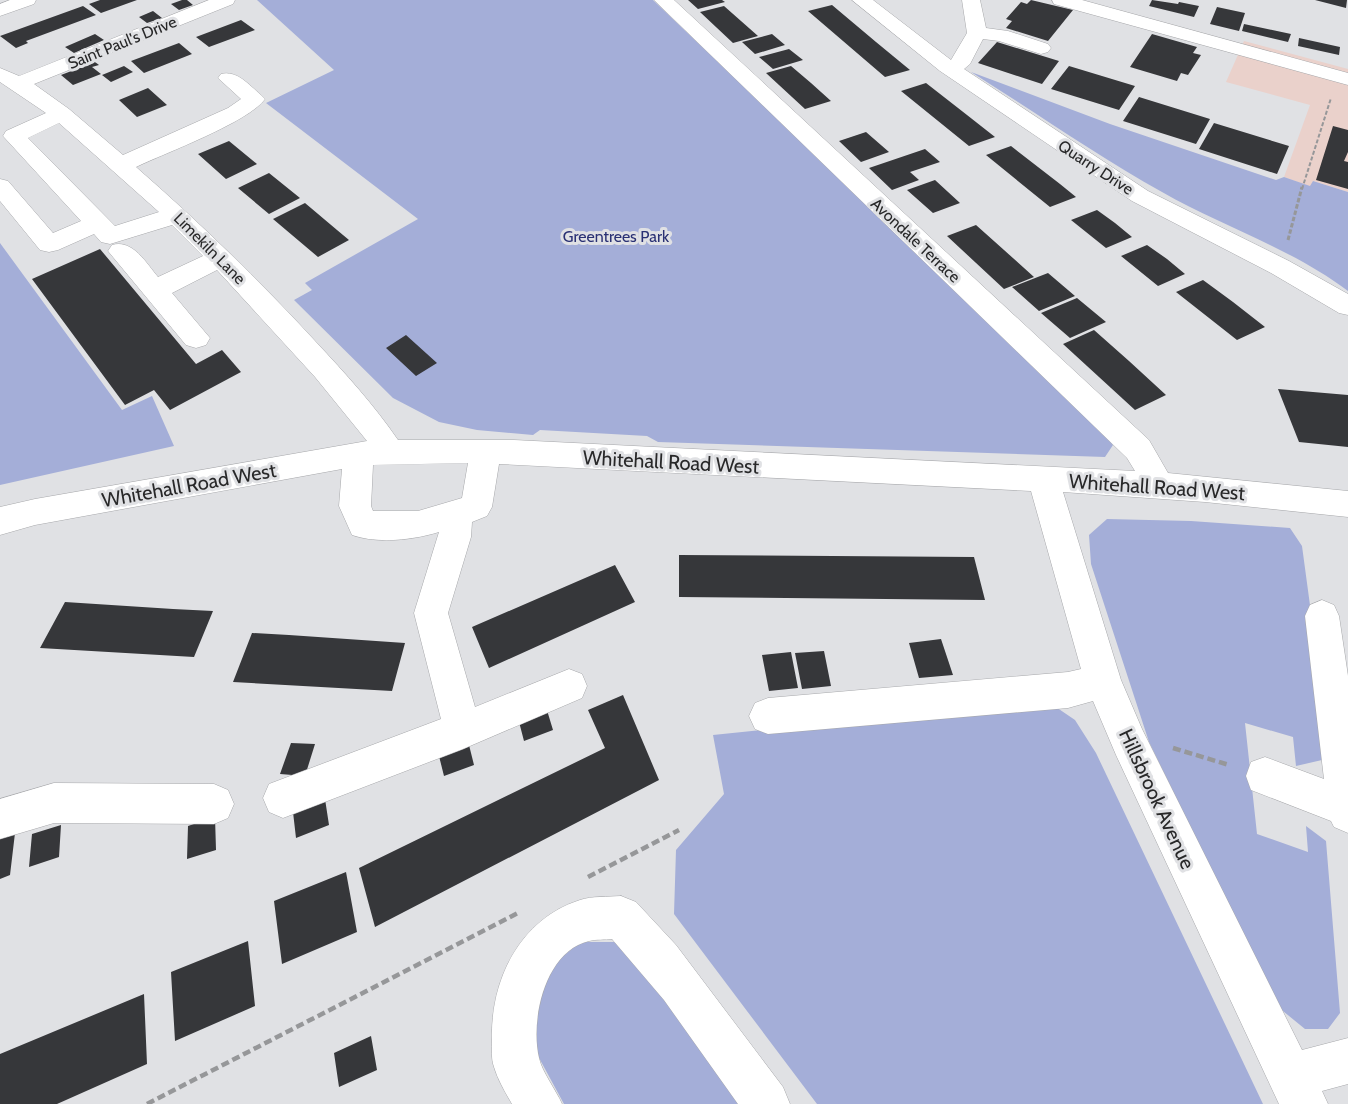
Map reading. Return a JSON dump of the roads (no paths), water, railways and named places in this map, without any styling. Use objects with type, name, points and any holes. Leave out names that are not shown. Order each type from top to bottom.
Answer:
[{"type":"street","points":[[0,10],[27,0]]},
{"type":"street","name":"Saint Paul's Drive","points":[[10,78],[225,0]]},
{"type":"street","name":"Avondale Terrace","points":[[663,0],[1138,449],[1160,487]]},
{"type":"street","name":"Quarry Drive","points":[[861,0],[947,67],[1140,196],[1280,267],[1348,306]]},
{"type":"street","points":[[947,67],[960,64],[976,33],[970,0]]},
{"type":"street","points":[[1061,0],[1214,42],[1345,74]]},
{"type":"street","points":[[1108,0],[1345,74]]},
{"type":"street","points":[[976,33],[1000,35],[1041,48]]},
{"type":"street","name":"Limekiln Lane","points":[[10,78],[61,114],[177,215],[264,302],[366,415],[390,452]]},
{"type":"street","points":[[121,165],[236,113],[254,99],[228,78]]},
{"type":"street","points":[[61,114],[4,137],[110,236],[177,215]]},
{"type":"street","points":[[0,186],[50,244],[98,223]]},
{"type":"street","points":[[121,251],[196,338]]},
{"type":"street","points":[[154,290],[220,258]]},
{"type":"street","points":[[359,454],[355,506],[363,525],[418,525],[476,507],[486,451]]},
{"type":"street","name":"Whitehall Road West","points":[[0,521],[35,512],[359,454],[390,452],[486,451],[1044,480],[1295,497],[1348,504]]},
{"type":"street","name":"Hillsbrook Avenue","points":[[1044,480],[1103,681],[1129,742],[1297,1090]]},
{"type":"street","points":[[456,513],[455,537],[431,613],[463,730]]},
{"type":"street","points":[[1322,616],[1348,813]]},
{"type":"street","points":[[768,716],[1068,690],[1103,681]]},
{"type":"street","points":[[283,798],[463,730],[569,686]]},
{"type":"street","points":[[1265,776],[1347,807]]},
{"type":"street","points":[[0,819],[54,803],[214,804]]},
{"type":"street","points":[[538,1104],[516,1065],[514,1025],[522,978],[549,940],[582,920],[621,917],[643,939],[689,996],[766,1104]]},
{"type":"street","points":[[1297,1090],[1348,1061]]},
{"type":"park label","name":"Greentrees Park","points":[[616,236]]}]
